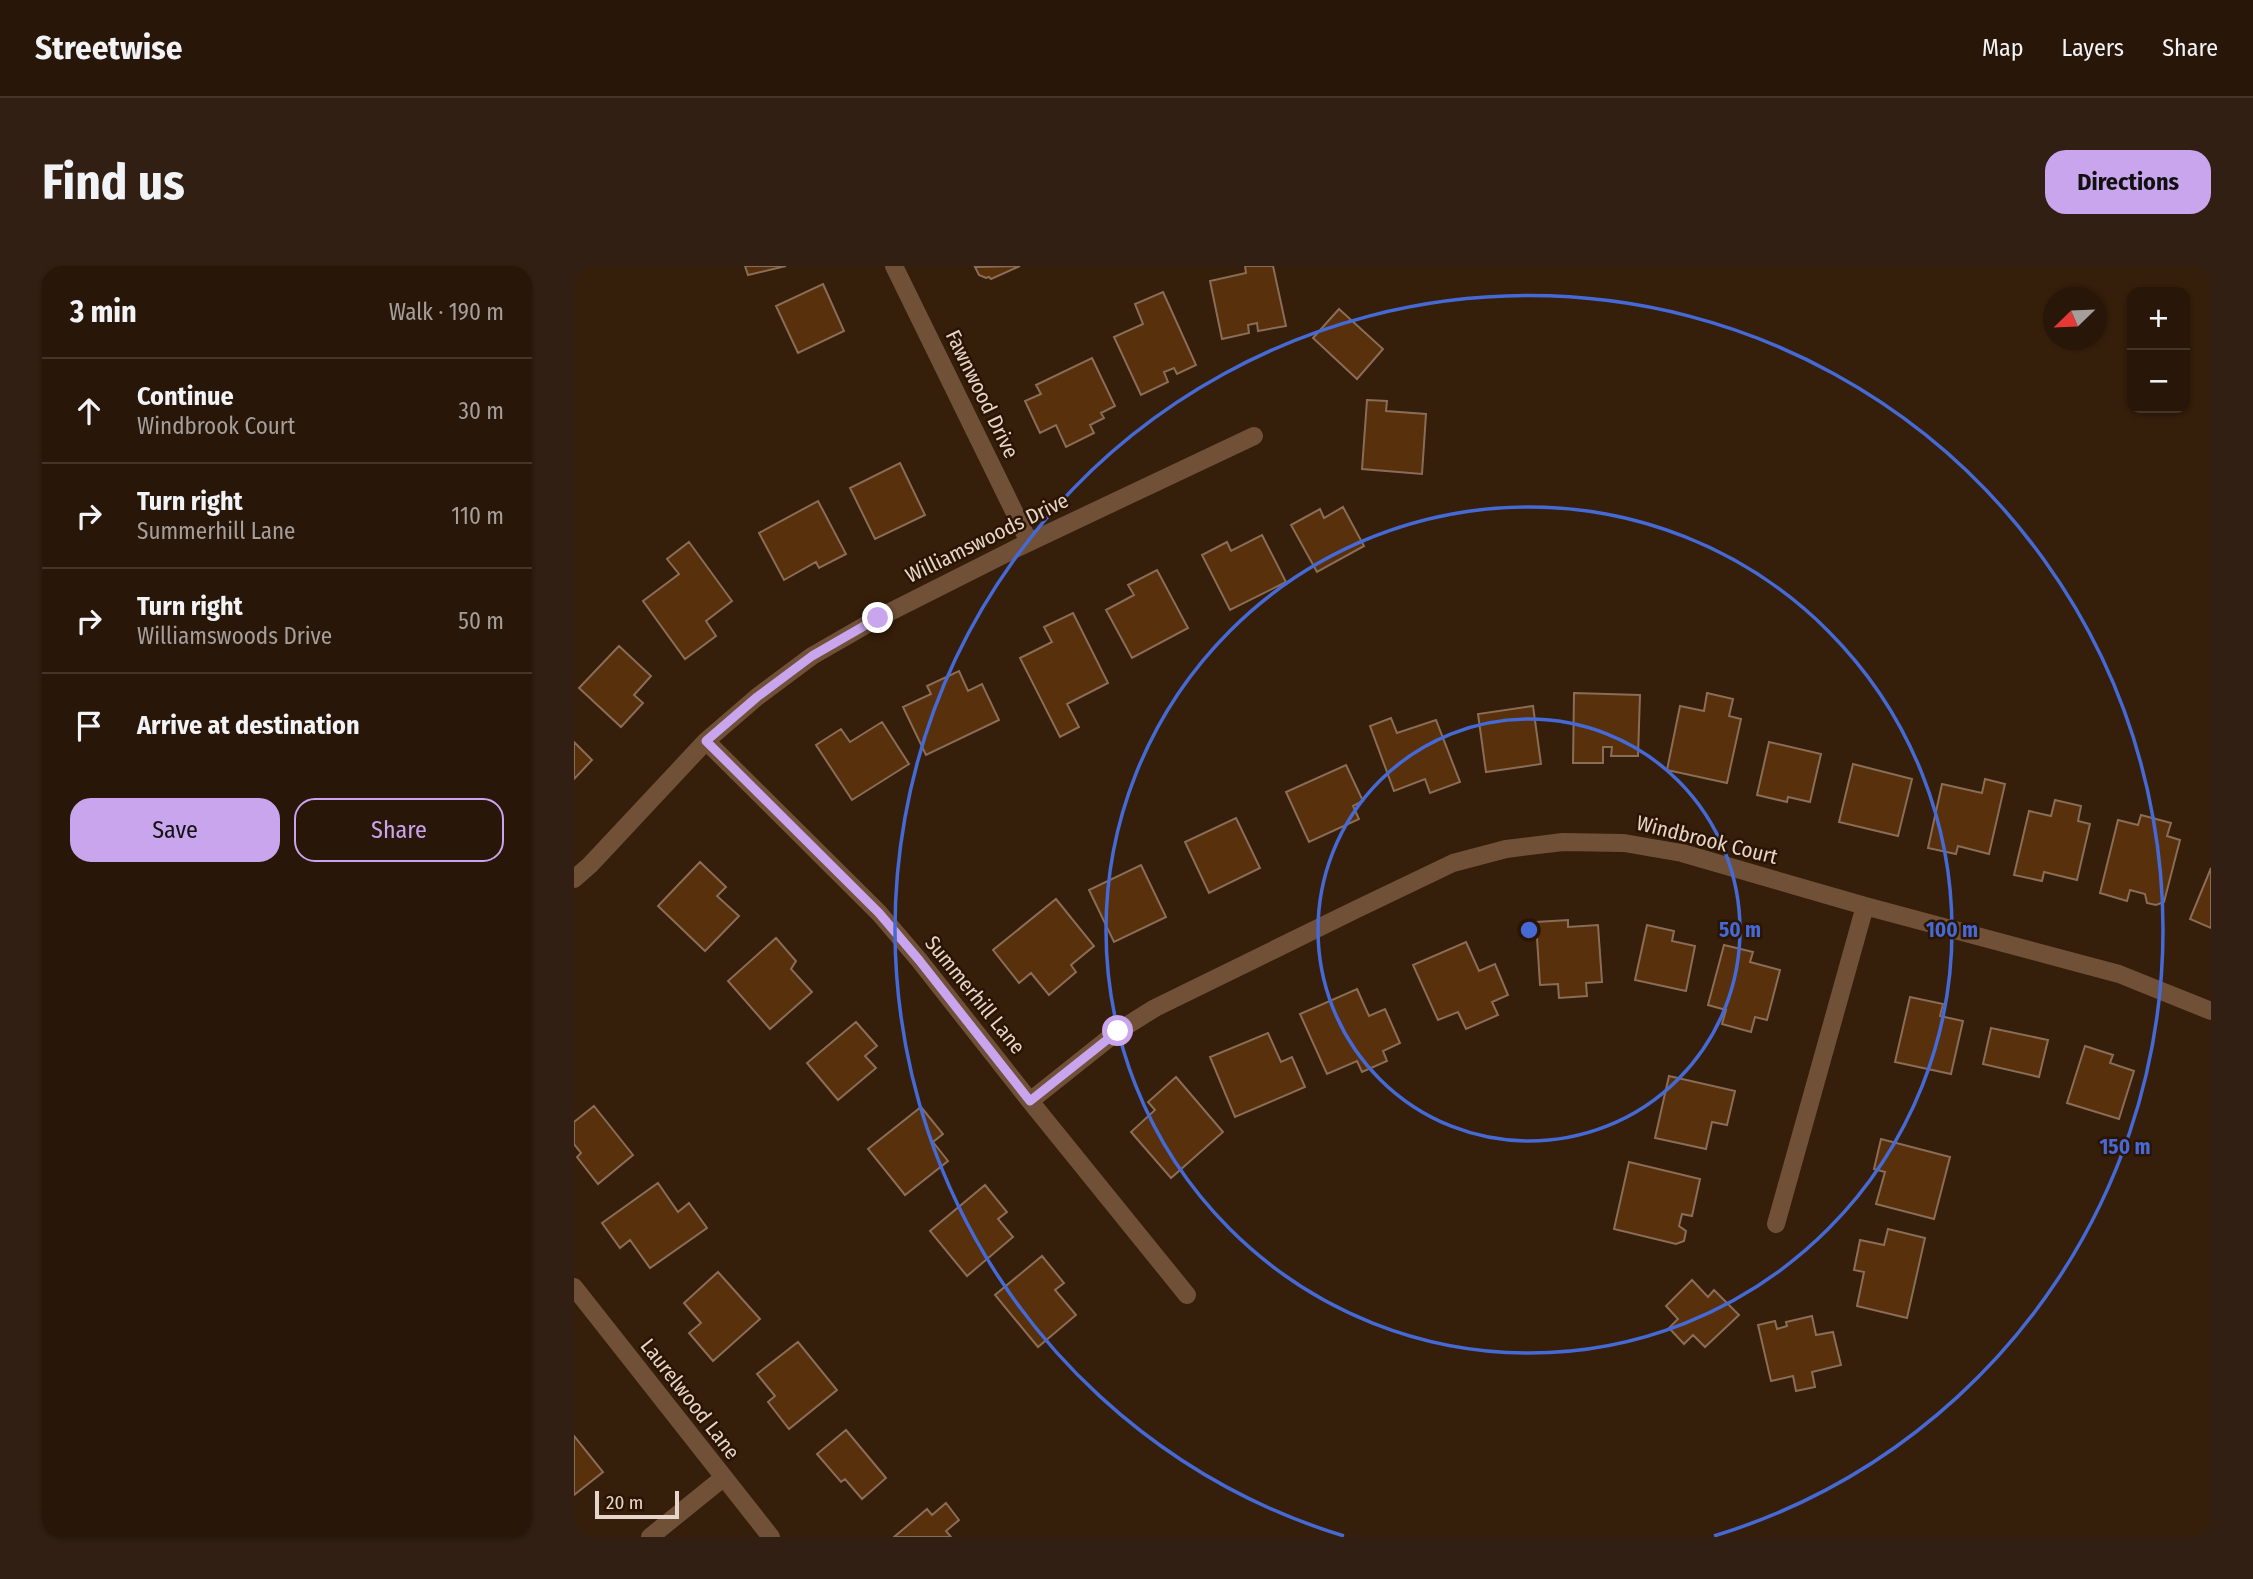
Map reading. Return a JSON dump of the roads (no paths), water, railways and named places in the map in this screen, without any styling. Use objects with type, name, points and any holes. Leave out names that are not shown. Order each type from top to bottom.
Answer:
[{"type":"street","name":"Fawnwood Drive","points":[[894,266],[1029,542]]},
{"type":"street","name":"Williamswoods Drive","points":[[574,879],[590,866],[706,741],[757,697],[812,656],[878,618],[1029,542],[1254,436]]},
{"type":"street","name":"Summerhill Lane","points":[[706,741],[879,913],[1187,1295]]},
{"type":"street","name":"Windbrook Court","points":[[1030,1101],[1118,1031],[1155,1008],[1453,863],[1506,849],[1563,842],[1624,843],[1682,853],[1865,906],[2119,974],[2211,1011]]},
{"type":"street","points":[[1776,1224],[1865,906]]},
{"type":"street","name":"Laurelwood Lane","points":[[574,1287],[771,1537]]},
{"type":"street","points":[[650,1537],[723,1478]]}]
